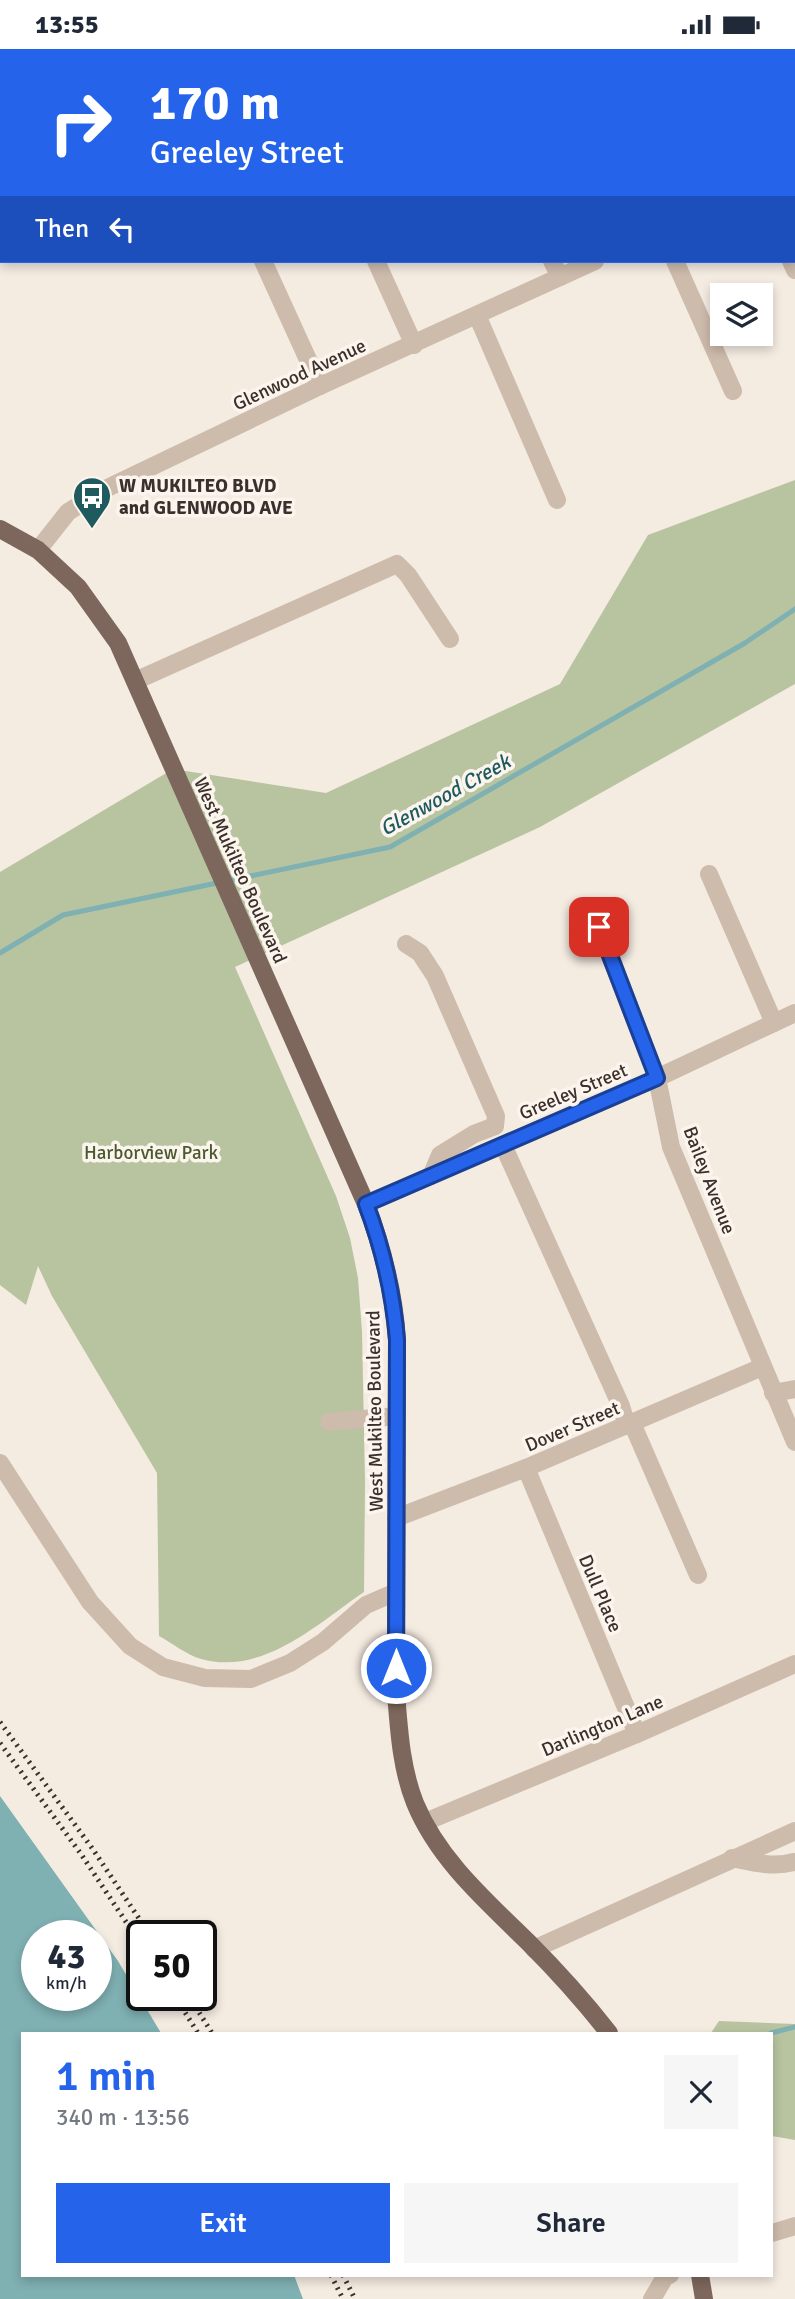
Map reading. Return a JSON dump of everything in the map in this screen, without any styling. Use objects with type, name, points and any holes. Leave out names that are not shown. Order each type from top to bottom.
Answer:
[{"type":"main road","name":"West Mukilteo Boulevard","points":[[0,529],[38,550],[78,587],[118,643],[366,1204],[382,1250],[395,1305],[396,1693],[400,1742],[408,1779],[425,1822],[446,1857],[584,2001],[608,2032]]},
{"type":"main road","points":[[700,2277],[704,2299]]},
{"type":"street","points":[[264,263],[320,386]]},
{"type":"street","points":[[377,263],[414,345]]},
{"type":"street","name":"Glenwood Avenue","points":[[38,550],[68,513],[100,491],[477,315],[556,269],[585,263]]},
{"type":"street","points":[[676,263],[733,391]]},
{"type":"street","points":[[477,315],[557,500]]},
{"type":"street","points":[[135,681],[397,564],[408,575],[450,639]]},
{"type":"street","points":[[709,874],[774,1023]]},
{"type":"street","name":"Bailey Avenue","points":[[599,927],[657,1078],[671,1147],[795,1442]]},
{"type":"street","points":[[406,944],[420,953],[435,976],[496,1116],[495,1126],[474,1134],[440,1155],[431,1175]]},
{"type":"street","name":"Greeley Street","points":[[366,1204],[657,1078],[795,1013]]},
{"type":"street","points":[[503,1145],[698,1575]]},
{"type":"street","name":"Dover Street","points":[[396,1518],[526,1468],[762,1367]]},
{"type":"street","points":[[774,1393],[795,1389]]},
{"type":"street","points":[[329,1422],[397,1416]]},
{"type":"street","points":[[0,1463],[90,1602],[130,1646],[163,1667],[205,1678],[251,1679],[290,1663],[323,1642],[366,1605],[396,1592]]},
{"type":"street","name":"Dull Place","points":[[526,1468],[637,1734]]},
{"type":"street","name":"Darlington Lane","points":[[425,1822],[637,1734],[795,1664]]},
{"type":"street","points":[[534,1949],[795,1831]]},
{"type":"street","points":[[732,1858],[768,1864],[784,1865],[794,1862]]},
{"type":"street","points":[[773,2233],[795,2226]]},
{"type":"street","points":[[652,2299],[665,2277]]},
{"type":"green space","name":"Harborview Park","points":[[795,480],[795,684],[540,827],[235,967],[336,1196],[350,1238],[358,1278],[362,1332],[364,1592],[308,1632],[267,1654],[224,1662],[190,1655],[159,1636],[157,1473],[52,1296],[38,1266],[26,1305],[0,1285],[0,872],[173,769],[326,793],[560,684],[648,535]]},
{"type":"green space","points":[[719,2021],[795,2024],[795,2140],[773,2136],[773,2032],[712,2032]]},
{"type":"water","points":[[0,1796],[89,1920],[21,1920],[21,2011],[112,2011],[112,1953],[126,1974],[126,2011],[148,2011],[160,2032],[21,2032],[21,2277],[295,2277],[303,2299],[0,2299]]},
{"type":"waterway","name":"Glenwood Creek","points":[[0,953],[63,915],[390,847],[745,643],[795,609]]},
{"type":"waterway","points":[[773,2032],[795,2027]]},
{"type":"railway","points":[[0,1722],[92,1848],[140,1920]]},
{"type":"railway","points":[[0,1743],[81,1854],[126,1922]]},
{"type":"railway","points":[[184,2011],[197,2032]]},
{"type":"railway","points":[[198,2011],[211,2032]]},
{"type":"railway","points":[[332,2277],[343,2299]]},
{"type":"railway","points":[[344,2277],[355,2299]]},
{"type":"place","name":"W MUKILTEO BLVD and GLENWOOD AVE","points":[[92,530]]},
{"type":"route","points":[[396,1668],[395,1305],[389,1275],[366,1204],[657,1078],[599,927]]}]
